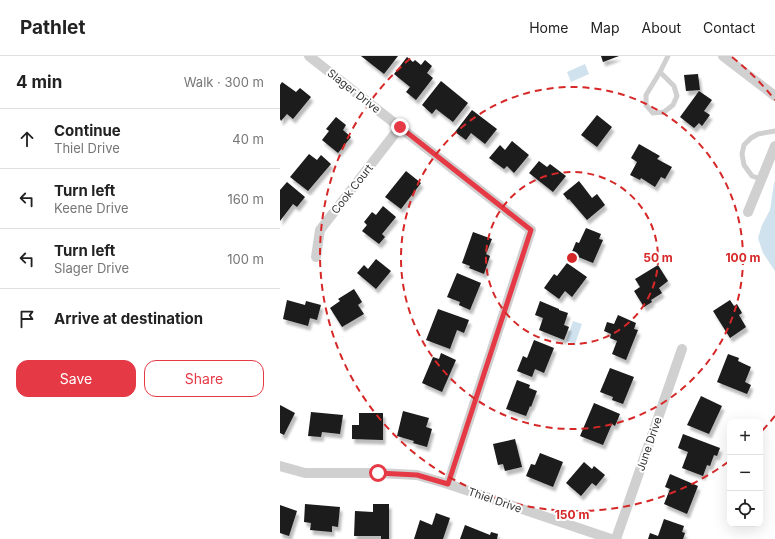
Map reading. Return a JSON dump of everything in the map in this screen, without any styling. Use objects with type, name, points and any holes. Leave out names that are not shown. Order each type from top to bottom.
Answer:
[{"type":"street","name":"Slager Drive","points":[[309,56],[531,230],[448,484]]},
{"type":"street","points":[[723,56],[775,96]]},
{"type":"street","name":"Cook Court","points":[[316,257],[320,230],[400,127]]},
{"type":"street","points":[[748,212],[775,146]]},
{"type":"street","name":"June Drive","points":[[616,539],[682,349]]},
{"type":"street","name":"Thiel Drive","points":[[280,466],[305,473],[378,473],[417,475],[611,539]]},
{"type":"lane","points":[[660,72],[674,86],[677,96],[673,105],[664,112],[654,113],[646,105],[646,95],[668,56]]},
{"type":"lane","points":[[761,179],[752,176],[744,165],[742,154],[744,145],[758,134],[775,131]]},
{"type":"water","points":[[585,64],[589,74],[571,82],[567,72]]},
{"type":"water","points":[[775,181],[775,271],[763,253],[758,238],[762,225],[770,210]]},
{"type":"water","points":[[573,321],[582,324],[575,344],[566,341]]},
{"type":"building","points":[[361,56],[398,56],[384,74]]},
{"type":"building","points":[[601,56],[619,56],[603,62]]},
{"type":"building","points":[[407,57],[413,62],[415,60],[421,65],[425,60],[432,66],[427,73],[433,78],[416,100],[406,92],[410,87],[394,74]]},
{"type":"building","points":[[698,74],[700,90],[686,91],[684,75]]},
{"type":"building","points":[[441,81],[468,103],[453,122],[436,109],[432,114],[422,105]]},
{"type":"building","points":[[282,82],[296,92],[300,88],[311,97],[293,119],[287,114],[281,121],[280,85]]},
{"type":"building","points":[[699,91],[712,100],[704,111],[710,115],[702,126],[699,123],[694,128],[680,117]]},
{"type":"building","points":[[472,110],[497,129],[485,144],[471,133],[466,140],[455,132]]},
{"type":"building","points":[[597,115],[612,127],[597,147],[581,135]]},
{"type":"building","points":[[336,117],[346,125],[343,130],[351,137],[338,153],[322,140],[329,131],[326,129]]},
{"type":"building","points":[[512,141],[529,155],[514,173],[507,166],[504,169],[489,158],[500,145],[505,150]]},
{"type":"building","points":[[639,144],[660,156],[657,159],[672,167],[665,179],[661,177],[655,187],[641,178],[640,180],[630,175],[637,162],[631,158]]},
{"type":"building","points":[[309,154],[317,160],[321,155],[331,164],[308,191],[290,177]]},
{"type":"building","points":[[539,161],[547,167],[550,164],[566,176],[553,192],[529,173]]},
{"type":"building","points":[[406,171],[421,183],[401,209],[385,197]]},
{"type":"building","points":[[579,181],[592,198],[597,194],[605,205],[587,220],[563,194]]},
{"type":"building","points":[[287,182],[305,197],[297,207],[293,204],[280,221],[280,190]]},
{"type":"building","points":[[383,206],[396,217],[382,234],[385,237],[379,244],[362,231],[367,225],[364,222],[372,212],[376,215]]},
{"type":"building","points":[[586,228],[601,234],[599,239],[603,240],[593,263],[571,254],[576,242],[579,243]]},
{"type":"building","points":[[473,232],[492,239],[486,254],[490,256],[484,274],[469,268],[470,266],[462,263]]},
{"type":"building","points":[[376,259],[391,271],[376,289],[357,273],[364,265],[368,269]]},
{"type":"building","points":[[567,263],[587,277],[572,297],[565,291],[559,299],[544,288],[554,274],[557,276]]},
{"type":"building","points":[[658,265],[668,281],[659,288],[662,293],[651,300],[652,302],[644,307],[634,291],[640,287],[635,279]]},
{"type":"building","points":[[457,273],[481,283],[470,310],[459,305],[460,302],[447,297]]},
{"type":"building","points":[[354,289],[362,302],[358,305],[364,314],[342,327],[330,308],[340,301],[338,299]]},
{"type":"building","points":[[287,300],[305,305],[306,301],[321,305],[317,320],[310,318],[308,326],[283,319]]},
{"type":"building","points":[[730,300],[734,306],[737,304],[742,313],[739,315],[746,327],[730,338],[713,311]]},
{"type":"building","points":[[540,301],[568,313],[564,325],[569,327],[564,340],[539,330],[543,318],[535,315]]},
{"type":"building","points":[[438,309],[469,320],[464,333],[457,330],[450,349],[426,340]]},
{"type":"building","points":[[618,315],[636,323],[634,329],[638,330],[626,360],[612,354],[617,341],[610,338],[611,334],[604,331],[607,322],[614,324]]},
{"type":"building","points":[[534,340],[554,348],[544,373],[535,369],[532,377],[517,371],[523,356],[527,358]]},
{"type":"building","points":[[441,353],[456,360],[442,392],[422,383],[433,357],[439,359]]},
{"type":"building","points":[[728,354],[739,358],[738,361],[751,367],[745,382],[751,385],[747,394],[717,382]]},
{"type":"building","points":[[610,368],[634,377],[623,404],[612,400],[613,397],[600,392]]},
{"type":"building","points":[[517,380],[530,385],[529,388],[537,391],[526,416],[506,409]]},
{"type":"building","points":[[701,396],[722,406],[709,434],[687,425]]},
{"type":"building","points":[[594,403],[620,414],[615,426],[612,424],[603,445],[580,436]]},
{"type":"building","points":[[280,405],[295,413],[284,435],[280,433]]},
{"type":"building","points":[[403,411],[429,418],[426,427],[432,429],[427,447],[397,436]]},
{"type":"building","points":[[311,412],[343,415],[340,434],[322,432],[321,437],[308,436]]},
{"type":"building","points":[[359,413],[383,413],[383,440],[352,439],[352,425],[359,425]]},
{"type":"building","points":[[683,434],[720,448],[717,456],[714,455],[710,466],[707,465],[703,476],[682,468],[688,452],[678,448]]},
{"type":"building","points":[[515,439],[522,467],[505,471],[503,464],[498,465],[493,444]]},
{"type":"building","points":[[540,453],[563,462],[553,487],[526,476],[531,464],[535,465]]},
{"type":"building","points":[[584,462],[592,469],[594,466],[605,475],[596,486],[592,483],[581,496],[566,483]]},
{"type":"building","points":[[670,474],[698,486],[687,514],[664,504],[670,489],[665,487]]},
{"type":"building","points":[[305,504],[340,507],[338,527],[332,526],[332,532],[310,530],[311,523],[304,522]]},
{"type":"building","points":[[373,504],[389,504],[389,539],[381,539],[381,536],[354,536],[355,511],[373,512]]},
{"type":"building","points":[[280,505],[297,511],[289,536],[280,533]]},
{"type":"building","points":[[436,513],[450,518],[443,539],[414,539],[420,520],[432,525]]},
{"type":"building","points":[[664,519],[684,526],[682,532],[685,533],[683,539],[648,539],[650,533],[658,536]]},
{"type":"building","points":[[465,525],[490,535],[491,532],[498,534],[497,539],[460,539]]},
{"type":"route","points":[[378,473],[417,475],[448,484],[531,230],[400,127]]}]
